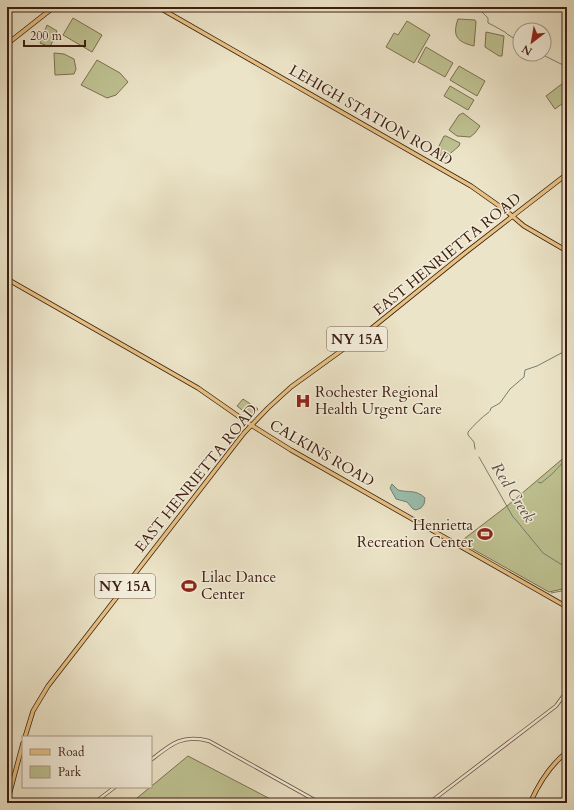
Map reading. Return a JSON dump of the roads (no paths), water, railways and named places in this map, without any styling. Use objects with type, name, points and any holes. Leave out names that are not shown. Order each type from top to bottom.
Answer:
[{"type":"highway","points":[[549,803],[566,802]]},
{"type":"main road","points":[[7,44],[54,7]]},
{"type":"main road","name":"LEHIGH STATION ROAD","points":[[158,7],[471,186],[505,210],[512,217],[567,251]]},
{"type":"main road","name":"EAST HENRIETTA ROAD","points":[[25,736],[33,711],[48,686],[193,498],[251,426],[268,408],[291,387],[367,332],[465,253],[567,174]]},
{"type":"main road","name":"CALKINS ROAD","points":[[7,279],[198,388],[251,426],[308,460],[567,606]]},
{"type":"main road","points":[[7,803],[22,747]]},
{"type":"main road","points":[[530,803],[541,781],[551,766],[567,752]]},
{"type":"street","points":[[429,803],[556,706],[567,690]]},
{"type":"street","points":[[152,759],[170,745],[181,740],[189,738],[209,741],[320,803]]},
{"type":"street","points":[[94,803],[114,788]]},
{"type":"waterway","name":"Red Creek","points":[[477,7],[488,18],[488,23],[512,37]]},
{"type":"waterway","name":"Red Creek","points":[[552,60],[567,67]]},
{"type":"waterway","name":"Red Creek","points":[[490,411],[491,408],[500,403],[510,389],[524,377],[525,370],[537,366],[567,350]]},
{"type":"waterway","name":"Red Creek","points":[[475,449],[474,442],[468,435],[468,432],[489,412]]},
{"type":"waterway","name":"Red Creek","points":[[479,457],[513,517],[543,553],[567,568]]},
{"type":"waterway","points":[[538,482],[541,483],[567,460]]},
{"type":"waterway","points":[[551,593],[567,590]]},
{"type":"place","name":"Rochester Regional Health Urgent Care","points":[[303,401]]},
{"type":"place","name":"Henrietta Recreation Center","points":[[485,534]]},
{"type":"place","name":"Lilac Dance Center","points":[[189,586]]}]
